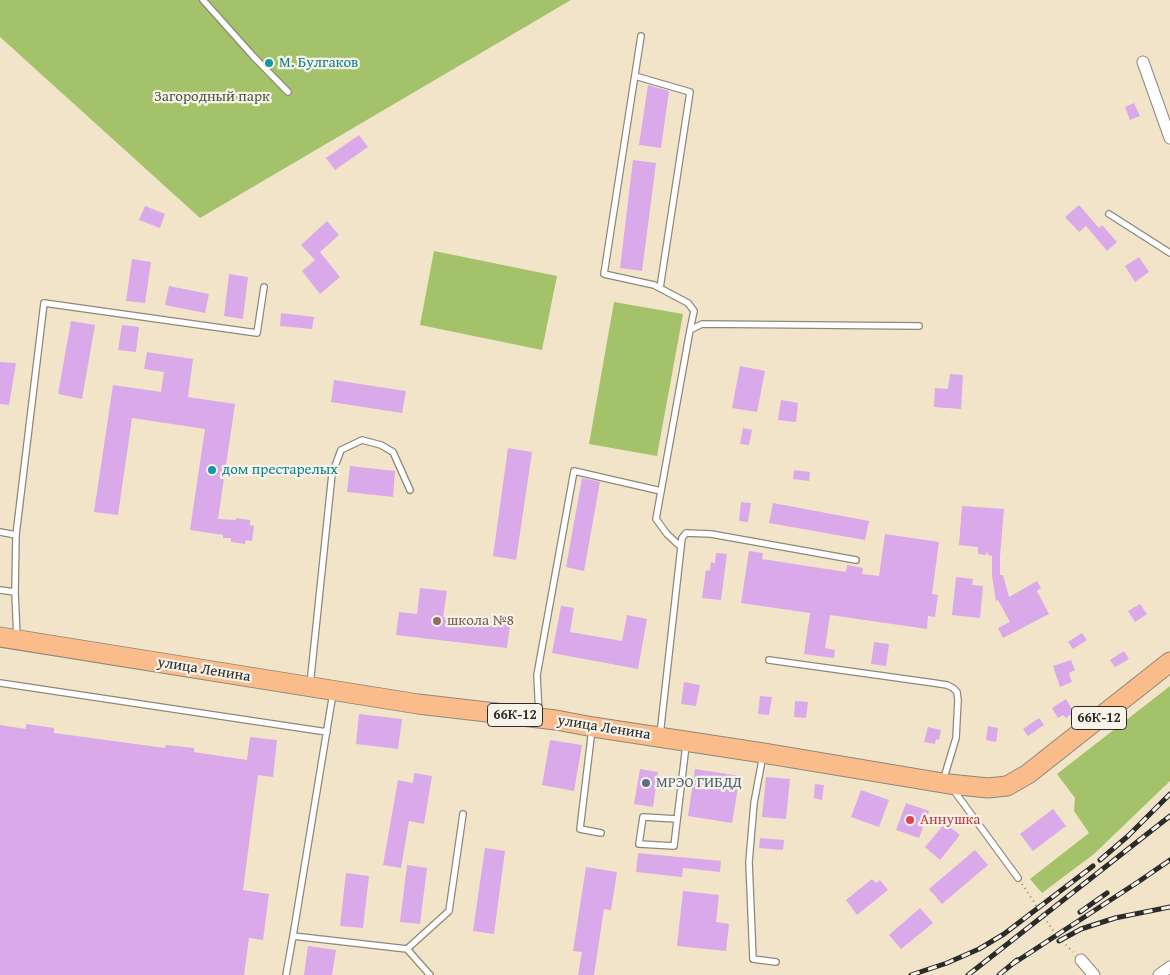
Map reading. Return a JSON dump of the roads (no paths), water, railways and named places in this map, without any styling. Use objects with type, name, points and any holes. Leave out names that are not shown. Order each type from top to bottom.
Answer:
[{"type":"main road","name":"улица Ленина","points":[[9,638],[418,704],[556,720],[763,752],[945,784],[988,788],[1007,786],[1028,774],[1170,662]]},
{"type":"street","points":[[1143,62],[1170,138]]},
{"type":"street","points":[[1081,960],[1094,975]]},
{"type":"street","points":[[1159,975],[1170,967]]},
{"type":"lane","points":[[203,0],[288,92]]},
{"type":"lane","points":[[641,36],[604,274],[654,285],[688,303],[694,311],[656,519],[681,547]]},
{"type":"lane","points":[[634,76],[690,92],[660,288]]},
{"type":"lane","points":[[1109,214],[1170,253]]},
{"type":"lane","points":[[9,638],[16,620],[16,535],[44,303],[257,332],[264,287]]},
{"type":"lane","points":[[690,330],[702,324],[919,326]]},
{"type":"lane","points":[[310,687],[332,474],[342,450],[362,440],[381,445],[393,452],[410,490]]},
{"type":"lane","points":[[539,718],[537,675],[574,472],[661,491]]},
{"type":"lane","points":[[0,532],[16,535]]},
{"type":"lane","points":[[660,737],[682,538],[686,533],[711,534],[856,560]]},
{"type":"lane","points":[[0,590],[15,592]]},
{"type":"lane","points":[[769,660],[934,683],[953,688],[957,692],[958,700],[956,738],[945,784],[1018,878]]},
{"type":"lane","points":[[0,683],[327,732]]},
{"type":"lane","points":[[286,975],[334,690]]},
{"type":"lane","points":[[593,727],[580,829],[601,833]]},
{"type":"lane","points":[[677,819],[643,817],[640,844],[674,846],[687,740]]},
{"type":"lane","points":[[763,752],[754,803],[749,862],[753,959],[776,962]]},
{"type":"lane","points":[[407,950],[449,912],[463,814]]},
{"type":"lane","points":[[292,936],[407,950],[430,975]]},
{"type":"railway","points":[[1100,860],[1128,836],[1170,794]]},
{"type":"railway","points":[[968,975],[1170,816]]},
{"type":"railway","points":[[1011,965],[1170,860]]},
{"type":"railway","points":[[911,975],[947,963],[979,949],[1004,934],[1093,866]]},
{"type":"railway","points":[[1080,912],[1107,893]]},
{"type":"railway","points":[[1059,941],[1081,929],[1115,918],[1170,907]]},
{"type":"railway","points":[[999,975],[1017,960]]},
{"type":"place","name":"М. Булгаков","points":[[269,63]]},
{"type":"place","name":"дом престарелых","points":[[212,470]]},
{"type":"place","name":"школа №8","points":[[437,621]]},
{"type":"place","name":"МРЭО ГИБДД","points":[[646,783]]},
{"type":"place","name":"Аннушка","points":[[910,820]]},
{"type":"park label","name":"Загородный парк","points":[[212,97]]}]
